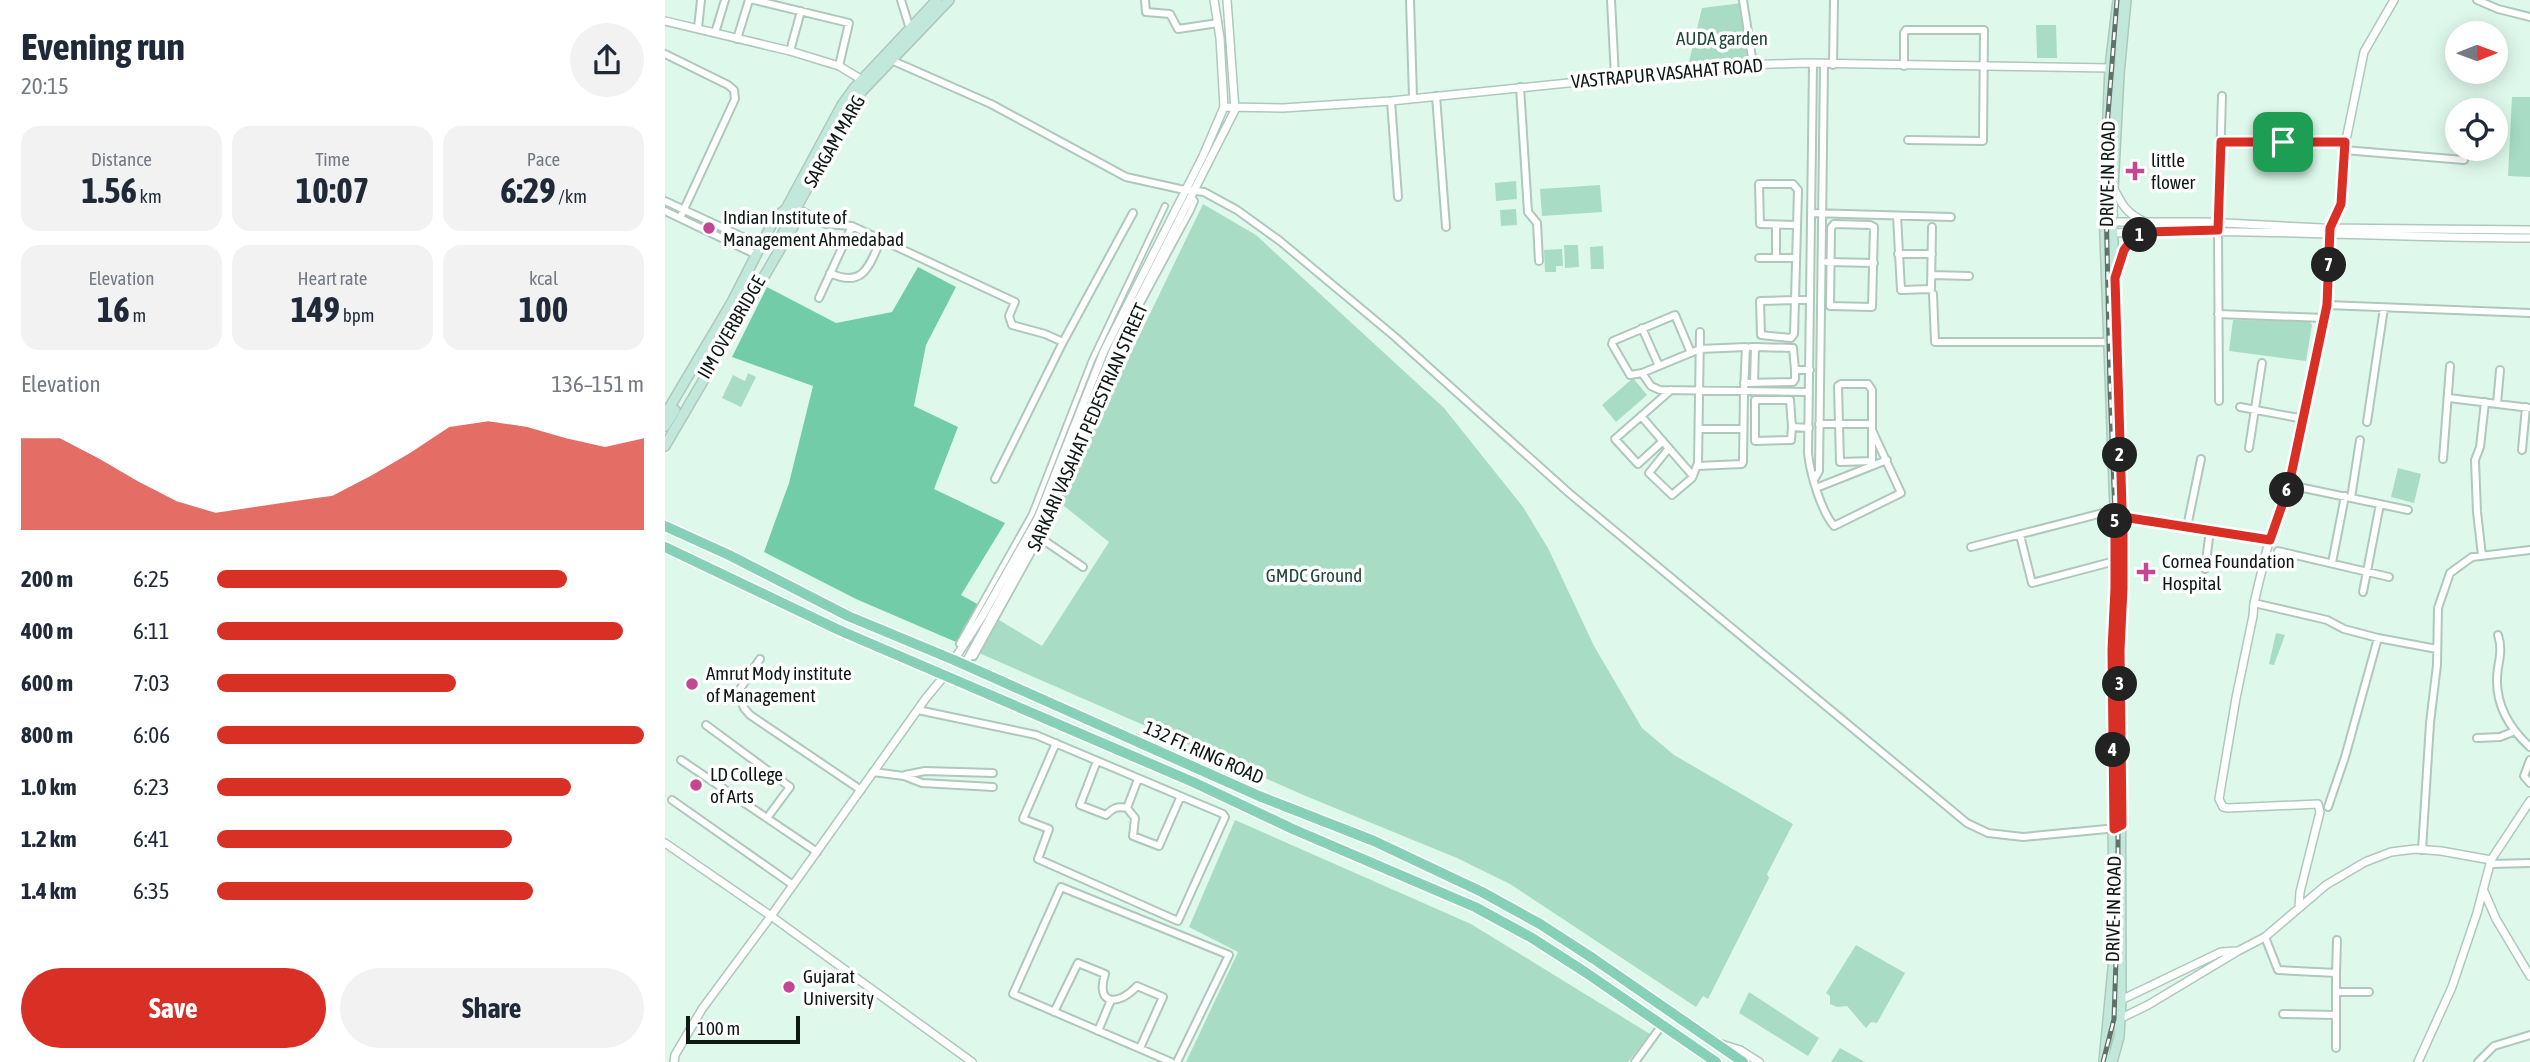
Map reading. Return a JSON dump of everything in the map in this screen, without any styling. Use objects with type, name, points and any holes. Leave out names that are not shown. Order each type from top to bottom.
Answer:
[{"type":"main road","name":"SARGAM MARG","points":[[887,57],[937,0]]},
{"type":"main road","name":"SARGAM MARG","points":[[665,446],[793,227],[792,211],[864,81],[949,0]]},
{"type":"main road","name":"DRIVE-IN ROAD","points":[[2112,1062],[2119,1037],[2121,1001],[2112,650],[2115,561],[2120,512],[2109,342],[2110,68],[2118,0]]},
{"type":"main road","name":"DRIVE-IN ROAD","points":[[2109,223],[2126,0]]},
{"type":"main road","name":"SARGAM MARG","points":[[665,415],[757,255],[768,247],[775,218],[792,211]]},
{"type":"main road","name":"IIM OVERBRIDGE","points":[[665,426],[768,247],[792,211]]},
{"type":"main road","name":"DRIVE-IN ROAD","points":[[2104,1062],[2113,958],[2123,588],[2115,278],[2109,233]]},
{"type":"main road","name":"IIM OVERBRIDGE","points":[[665,438],[743,307],[768,247]]},
{"type":"main road","name":"132 FT. RING ROAD","points":[[665,526],[729,555],[848,616],[965,664],[1259,796],[1374,841],[1482,892],[1594,958],[1743,1062]]},
{"type":"main road","name":"132 FT. RING ROAD","points":[[665,547],[841,631],[946,674],[1475,907],[1543,945],[1716,1062]]},
{"type":"street","points":[[698,28],[701,0]]},
{"type":"street","points":[[715,33],[725,0]]},
{"type":"street","points":[[737,39],[752,0],[849,23],[839,66]]},
{"type":"street","points":[[901,0],[910,29]]},
{"type":"street","points":[[1145,0],[1146,12],[1170,14],[1178,29],[1218,23]]},
{"type":"street","points":[[965,664],[1038,536],[1116,344],[1190,192],[1224,107],[1214,0]]},
{"type":"street","points":[[954,660],[1038,518],[1104,351],[1235,108],[1227,0]]},
{"type":"street","points":[[1410,0],[1413,97]]},
{"type":"street","points":[[1611,0],[1615,78]]},
{"type":"street","points":[[1743,0],[1753,64]]},
{"type":"street","points":[[1833,65],[1834,0]]},
{"type":"street","points":[[2299,908],[2300,891],[2320,812],[2318,804],[2228,808],[2223,807],[2219,799],[2254,603],[2270,540],[2289,485],[2327,305],[2330,231],[2341,204],[2344,146],[2364,52],[2394,0]]},
{"type":"street","points":[[2477,0],[2498,9],[2530,17]]},
{"type":"street","points":[[790,51],[801,11]]},
{"type":"street","points":[[665,21],[790,51],[839,66],[864,81]]},
{"type":"street","points":[[1904,66],[1903,33],[1906,30],[1985,30],[1983,141],[1908,140]]},
{"type":"street","points":[[665,54],[728,85],[735,94],[680,218]]},
{"type":"street","points":[[887,57],[991,104],[1126,177],[1190,192],[1204,192],[1221,200],[1280,241],[1394,337],[1569,493],[1967,823],[1988,834],[2023,837],[2118,827]]},
{"type":"street","name":"VASTRAPUR VASAHAT ROAD","points":[[1224,107],[1283,108],[1391,100],[1753,64],[2110,68]]},
{"type":"street","points":[[1813,64],[1809,428],[1810,473],[1815,478]]},
{"type":"street","points":[[1824,64],[1819,471],[1815,478],[1816,488],[1831,524],[1835,526],[1900,495],[1900,488],[1872,427]]},
{"type":"street","points":[[1520,87],[1528,212],[1537,223],[1539,261]]},
{"type":"street","points":[[1436,96],[1446,227]]},
{"type":"street","points":[[2218,401],[2218,226],[2222,96]]},
{"type":"street","points":[[1391,100],[1398,197]]},
{"type":"street","points":[[2221,142],[2344,146],[2445,158]]},
{"type":"street","points":[[1797,225],[1762,225],[1759,222],[1758,186],[1762,183],[1796,185],[1798,190],[1797,225],[1796,258],[1795,300],[1794,336],[1762,336],[1760,301],[1795,300],[1810,300]]},
{"type":"street","points":[[2113,186],[2123,207],[2131,215],[2147,222]]},
{"type":"street","points":[[665,201],[768,247]]},
{"type":"street","points":[[959,644],[1032,514],[1092,360],[1165,206]]},
{"type":"street","points":[[665,211],[757,255]]},
{"type":"street","points":[[792,211],[826,224],[852,226],[1016,302],[1009,316],[1011,325],[1063,342]]},
{"type":"street","points":[[995,479],[1063,342],[1133,213]]},
{"type":"street","points":[[1811,213],[1951,217]]},
{"type":"street","points":[[1898,216],[1901,290],[1930,290],[1932,227]]},
{"type":"street","points":[[2109,223],[2147,222],[2530,238]]},
{"type":"street","points":[[1834,224],[1872,226],[1873,306],[1831,307],[1830,262],[1831,228],[1834,224]]},
{"type":"street","points":[[1776,225],[1776,258]]},
{"type":"street","points":[[818,298],[852,226]]},
{"type":"street","points":[[2109,233],[2218,226]]},
{"type":"street","points":[[2330,231],[2530,230]]},
{"type":"street","points":[[2115,278],[2124,250],[2133,238],[2147,232]]},
{"type":"street","points":[[830,273],[848,279],[859,276],[868,268],[881,240]]},
{"type":"street","points":[[1898,254],[1932,254]]},
{"type":"street","points":[[1759,258],[1796,258]]},
{"type":"street","points":[[1821,262],[1874,263]]},
{"type":"street","points":[[1932,275],[1969,276]]},
{"type":"street","points":[[1933,294],[1935,342],[2109,342]]},
{"type":"street","points":[[1821,299],[1830,299]]},
{"type":"street","points":[[2327,305],[2530,313]]},
{"type":"street","points":[[2367,422],[2384,308]]},
{"type":"street","points":[[2218,314],[2324,318]]},
{"type":"street","points":[[1691,353],[1675,315],[1612,342],[1630,375],[1642,373],[1691,353],[1700,349],[1791,347],[1795,351],[1793,382],[1754,383],[1744,387]]},
{"type":"street","points":[[1642,328],[1659,366]]},
{"type":"street","points":[[1669,448],[1649,474],[1672,495],[1693,476],[1697,466],[1700,332]]},
{"type":"street","points":[[1697,466],[1739,465],[1743,462],[1745,347]]},
{"type":"street","points":[[1754,383],[1755,347]]},
{"type":"street","points":[[2249,448],[2262,363]]},
{"type":"street","points":[[2443,459],[2450,366]]},
{"type":"street","points":[[1795,370],[1809,370]]},
{"type":"street","points":[[2497,404],[2500,370]]},
{"type":"street","points":[[1642,373],[1653,387],[1671,390],[1744,387],[1809,392]]},
{"type":"street","points":[[1868,384],[1872,390],[1872,461],[1840,462],[1839,424],[1839,385],[1868,384]]},
{"type":"street","points":[[1663,441],[1638,464],[1616,441],[1616,437],[1671,390]]},
{"type":"street","points":[[2449,398],[2528,407],[2522,450]]},
{"type":"street","points":[[1743,450],[1752,448],[1755,441],[1756,400],[1791,401],[1791,440],[1755,441]]},
{"type":"street","points":[[2482,556],[2475,460],[2480,447],[2484,402]]},
{"type":"street","points":[[2240,407],[2304,419]]},
{"type":"street","points":[[1641,416],[1693,476]]},
{"type":"street","points":[[1819,424],[1872,427]]},
{"type":"street","points":[[1792,427],[1809,428]]},
{"type":"street","points":[[1699,429],[1743,429]]},
{"type":"street","points":[[2332,563],[2360,440]]},
{"type":"street","points":[[2187,527],[2201,459]]},
{"type":"street","points":[[1816,488],[1887,460]]},
{"type":"street","points":[[2289,485],[2408,510]]},
{"type":"street","points":[[2363,592],[2380,504]]},
{"type":"street","points":[[1971,547],[2120,512],[2187,527],[2270,540]]},
{"type":"street","points":[[2205,569],[2210,530]]},
{"type":"street","points":[[2020,535],[2032,583],[2115,561]]},
{"type":"street","points":[[1038,536],[1083,567]]},
{"type":"street","name":"SARKARI VASAHAT PEDESTRIAN STREET","points":[[974,657],[1038,536]]},
{"type":"street","points":[[2422,850],[2438,608],[2450,573],[2472,557],[2530,550]]},
{"type":"street","points":[[2278,551],[2389,577]]},
{"type":"street","points":[[2254,603],[2327,620],[2344,629],[2378,638],[2437,649]]},
{"type":"street","points":[[2498,635],[2501,650],[2497,684],[2499,700],[2505,719],[2530,747]]},
{"type":"street","points":[[2328,807],[2345,757],[2378,638]]},
{"type":"street","points":[[760,659],[739,692],[744,708],[750,715],[861,790]]},
{"type":"street","points":[[674,1062],[675,1055],[702,1010],[946,674]]},
{"type":"street","points":[[918,710],[1036,734],[1225,817],[1178,921],[1038,859],[1049,829],[1023,819],[1056,743]]},
{"type":"street","points":[[706,725],[790,787],[767,818]]},
{"type":"street","points":[[2477,738],[2500,737],[2515,731]]},
{"type":"street","points":[[681,760],[817,852]]},
{"type":"street","points":[[2530,760],[2526,764],[2524,776],[2530,783]]},
{"type":"street","points":[[1097,761],[1080,805],[1106,815],[1120,806],[1127,808],[1135,818],[1133,836],[1159,846],[1180,798]]},
{"type":"street","points":[[904,776],[925,771],[993,773]]},
{"type":"street","points":[[873,772],[904,776],[922,783],[993,788]]},
{"type":"street","points":[[1127,808],[1138,779]]},
{"type":"street","points":[[671,800],[793,885]]},
{"type":"street","points":[[2418,1062],[2452,987],[2490,862],[2530,801]]},
{"type":"street","points":[[665,843],[771,916],[972,1062]]},
{"type":"street","points":[[2107,1025],[2265,937],[2326,885],[2365,862],[2391,852],[2422,850],[2490,862],[2530,863]]},
{"type":"street","points":[[1171,1062],[1013,994],[1062,887],[1229,955],[1177,1062]]},
{"type":"street","points":[[2483,889],[2496,919],[2530,976]]},
{"type":"street","points":[[2265,937],[2278,971],[2336,972]]},
{"type":"street","points":[[2336,1048],[2337,940]]},
{"type":"street","points":[[2109,1004],[2121,1001],[2221,952],[2238,950]]},
{"type":"street","points":[[1054,1012],[1077,963],[1105,974],[1101,985],[1104,995],[1111,1000],[1129,995],[1137,986],[1163,997],[1140,1048]]},
{"type":"street","points":[[2336,992],[2369,992]]},
{"type":"street","points":[[1098,1031],[1111,1000]]},
{"type":"street","points":[[2283,1013],[2336,1015]]},
{"type":"street","points":[[1635,1062],[1661,1025]]},
{"type":"street","points":[[2478,1062],[2494,1046],[2530,1035]]},
{"type":"street","points":[[1711,1040],[1740,1050],[1759,1062]]},
{"type":"street","points":[[1701,1052],[1709,1062]]},
{"type":"green space","name":"AUDA garden","points":[[1742,3],[1754,58],[1687,70],[1702,8]]},
{"type":"green space","points":[[2036,25],[2056,25],[2057,58],[2037,58]]},
{"type":"green space","points":[[2512,97],[2530,97],[2530,177],[2508,176]]},
{"type":"green space","points":[[1516,181],[1517,199],[1496,201],[1495,183]]},
{"type":"green space","points":[[1600,185],[1602,212],[1542,216],[1540,189]]},
{"type":"green space","name":"GMDC Ground","points":[[1203,204],[1256,235],[1444,408],[1523,507],[1548,548],[1594,646],[1642,728],[1674,755],[1793,824],[1708,999],[1703,996],[1696,1007],[1510,884],[1457,858],[1308,797],[979,653],[996,618],[1042,646],[1109,542],[1059,502]]},
{"type":"green space","points":[[1516,209],[1517,225],[1501,226],[1500,210]]},
{"type":"green space","points":[[1564,245],[1578,245],[1579,267],[1565,268]]},
{"type":"green space","points":[[1603,246],[1604,269],[1591,269],[1590,247]]},
{"type":"green space","points":[[1562,249],[1563,266],[1556,266],[1556,272],[1545,272],[1544,250]]},
{"type":"green space","points":[[918,267],[956,287],[926,345],[914,406],[958,427],[934,489],[1005,523],[961,595],[981,606],[956,642],[856,599],[764,552],[789,483],[813,386],[732,357],[767,287],[836,323],[892,312]]},
{"type":"green space","points":[[2233,320],[2309,321],[2312,325],[2306,361],[2229,351]]},
{"type":"green space","points":[[748,373],[756,377],[741,407],[722,398],[733,375],[745,381]]},
{"type":"green space","points":[[1633,378],[1647,395],[1616,422],[1602,405]]},
{"type":"green space","points":[[2398,468],[2421,474],[2414,503],[2391,497]]},
{"type":"green space","points":[[2276,633],[2285,635],[2274,665],[2269,664]]},
{"type":"green space","points":[[1235,820],[1471,924],[1650,1034],[1628,1062],[1186,1062],[1238,952],[1189,927]]},
{"type":"green space","points":[[1856,945],[1905,973],[1877,1023],[1871,1022],[1866,1028],[1847,1006],[1837,1007],[1830,1004],[1830,996],[1826,993]]},
{"type":"green space","points":[[1749,992],[1819,1038],[1808,1056],[1739,1013]]},
{"type":"green space","points":[[1840,1048],[1865,1062],[1831,1062]]},
{"type":"railway","points":[[2103,1062],[2114,1019],[2118,900],[2118,589],[2105,153],[2117,0]]},
{"type":"place","name":"little flower","points":[[2135,171]]},
{"type":"place","name":"Indian Institute of Management Ahmedabad","points":[[709,228]]},
{"type":"place","name":"Cornea Foundation Hospital","points":[[2146,572]]},
{"type":"place","name":"Amrut Mody institute of Management","points":[[692,684]]},
{"type":"place","name":"LD College of Arts","points":[[696,785]]},
{"type":"place","name":"Gujarat University","points":[[789,987]]},
{"type":"route","points":[[2283,142],[2221,142],[2218,230],[2147,232],[2133,238],[2124,250],[2115,278],[2123,517],[2123,588],[2120,650],[2122,825],[2114,829],[2112,650],[2115,510],[2122,508],[2123,517],[2270,540],[2289,485],[2327,305],[2330,228],[2341,204],[2345,142],[2283,142]]}]
